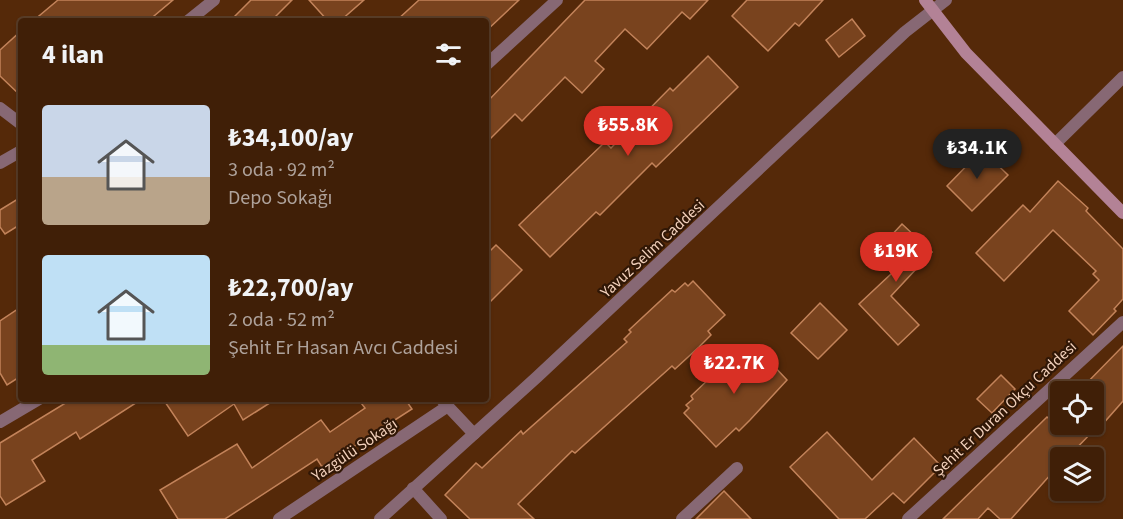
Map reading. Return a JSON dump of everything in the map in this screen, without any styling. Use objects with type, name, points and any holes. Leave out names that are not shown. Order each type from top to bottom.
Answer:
[{"type":"main road","points":[[928,5],[966,54],[1123,213]]},
{"type":"street","points":[[192,18],[214,0]]},
{"type":"street","points":[[489,62],[557,0]]},
{"type":"street","name":"Yavuz Selim Caddesi","points":[[380,519],[804,129],[904,32],[928,5],[946,0]]},
{"type":"street","points":[[1055,144],[1123,77]]},
{"type":"street","points":[[0,108],[18,122]]},
{"type":"street","points":[[0,163],[18,153]]},
{"type":"street","name":"Şehit Er Duran Okçu Caddesi","points":[[908,519],[1123,322]]},
{"type":"street","points":[[0,422],[34,402]]},
{"type":"street","points":[[444,403],[474,434]]},
{"type":"street","name":"Yazgülü Sokağı","points":[[279,519],[444,403]]},
{"type":"street","points":[[682,519],[737,468]]},
{"type":"street","points":[[413,488],[441,519]]},
{"type":"building","points":[[58,0],[173,0],[152,18],[37,18]]},
{"type":"building","points":[[251,0],[292,0],[274,18],[233,18]]},
{"type":"building","points":[[309,0],[364,0],[343,18],[325,18]]},
{"type":"building","points":[[419,0],[519,0],[489,28],[489,18],[399,18]]},
{"type":"building","points":[[585,0],[708,0],[690,19],[682,12],[647,49],[625,29],[595,61],[604,69],[582,93],[565,77],[522,121],[515,114],[489,140],[489,100]]},
{"type":"building","points":[[747,0],[823,0],[799,26],[795,23],[768,51],[732,16]]},
{"type":"building","points":[[852,19],[865,36],[839,57],[826,40]]},
{"type":"building","points":[[18,34],[18,93],[0,76],[0,50]]},
{"type":"building","points":[[708,56],[738,87],[656,167],[652,163],[600,215],[596,212],[550,257],[519,225],[605,142],[611,148],[670,88],[673,91]]},
{"type":"building","points":[[982,150],[1008,175],[972,211],[947,186]]},
{"type":"building","points":[[1058,181],[1088,208],[1086,211],[1123,249],[1123,299],[1114,309],[1116,311],[1093,335],[1069,311],[1099,280],[1093,274],[1096,271],[1053,230],[1004,281],[976,253],[1023,205],[1030,212]]},
{"type":"building","points":[[18,199],[18,226],[5,234],[0,227],[0,210]]},
{"type":"building","points":[[902,224],[932,252],[891,296],[919,325],[898,345],[859,304],[892,273],[873,255]]},
{"type":"building","points":[[496,245],[522,270],[489,303],[489,252]]},
{"type":"building","points":[[693,281],[725,315],[708,331],[711,335],[675,369],[672,366],[575,453],[572,451],[518,504],[534,519],[470,519],[445,495],[476,463],[482,468],[521,431],[523,434],[627,342],[624,339],[631,332],[629,330],[672,290],[675,292],[685,283],[688,286]]},
{"type":"building","points":[[820,303],[847,330],[818,359],[791,333]]},
{"type":"building","points":[[18,309],[18,378],[7,385],[0,373],[0,321]]},
{"type":"building","points":[[755,346],[787,380],[739,431],[736,428],[716,447],[684,413],[689,408],[686,405],[693,399],[691,396],[736,353],[738,355],[746,348],[750,351]]},
{"type":"building","points":[[1123,346],[1123,401],[1104,423],[1104,381],[1089,381]]},
{"type":"building","points":[[1001,375],[1015,389],[992,413],[977,399]]},
{"type":"building","points":[[67,402],[137,402],[80,439],[76,432],[32,460],[45,481],[6,505],[0,496],[0,443]]},
{"type":"building","points":[[165,402],[271,402],[243,420],[234,404],[188,436]]},
{"type":"building","points":[[360,402],[407,402],[412,409],[322,467],[317,459],[225,519],[178,519],[160,490],[237,444],[252,468],[321,420],[330,432],[365,408]]},
{"type":"building","points":[[1047,417],[1050,420],[1050,435],[1089,435],[1078,447],[1050,447],[1050,475],[1011,519],[1000,519],[988,508],[978,519],[943,519]]},
{"type":"building","points":[[827,432],[872,480],[914,438],[941,466],[904,503],[893,493],[865,519],[839,519],[790,467]]},
{"type":"building","points":[[724,491],[751,519],[696,519]]}]
